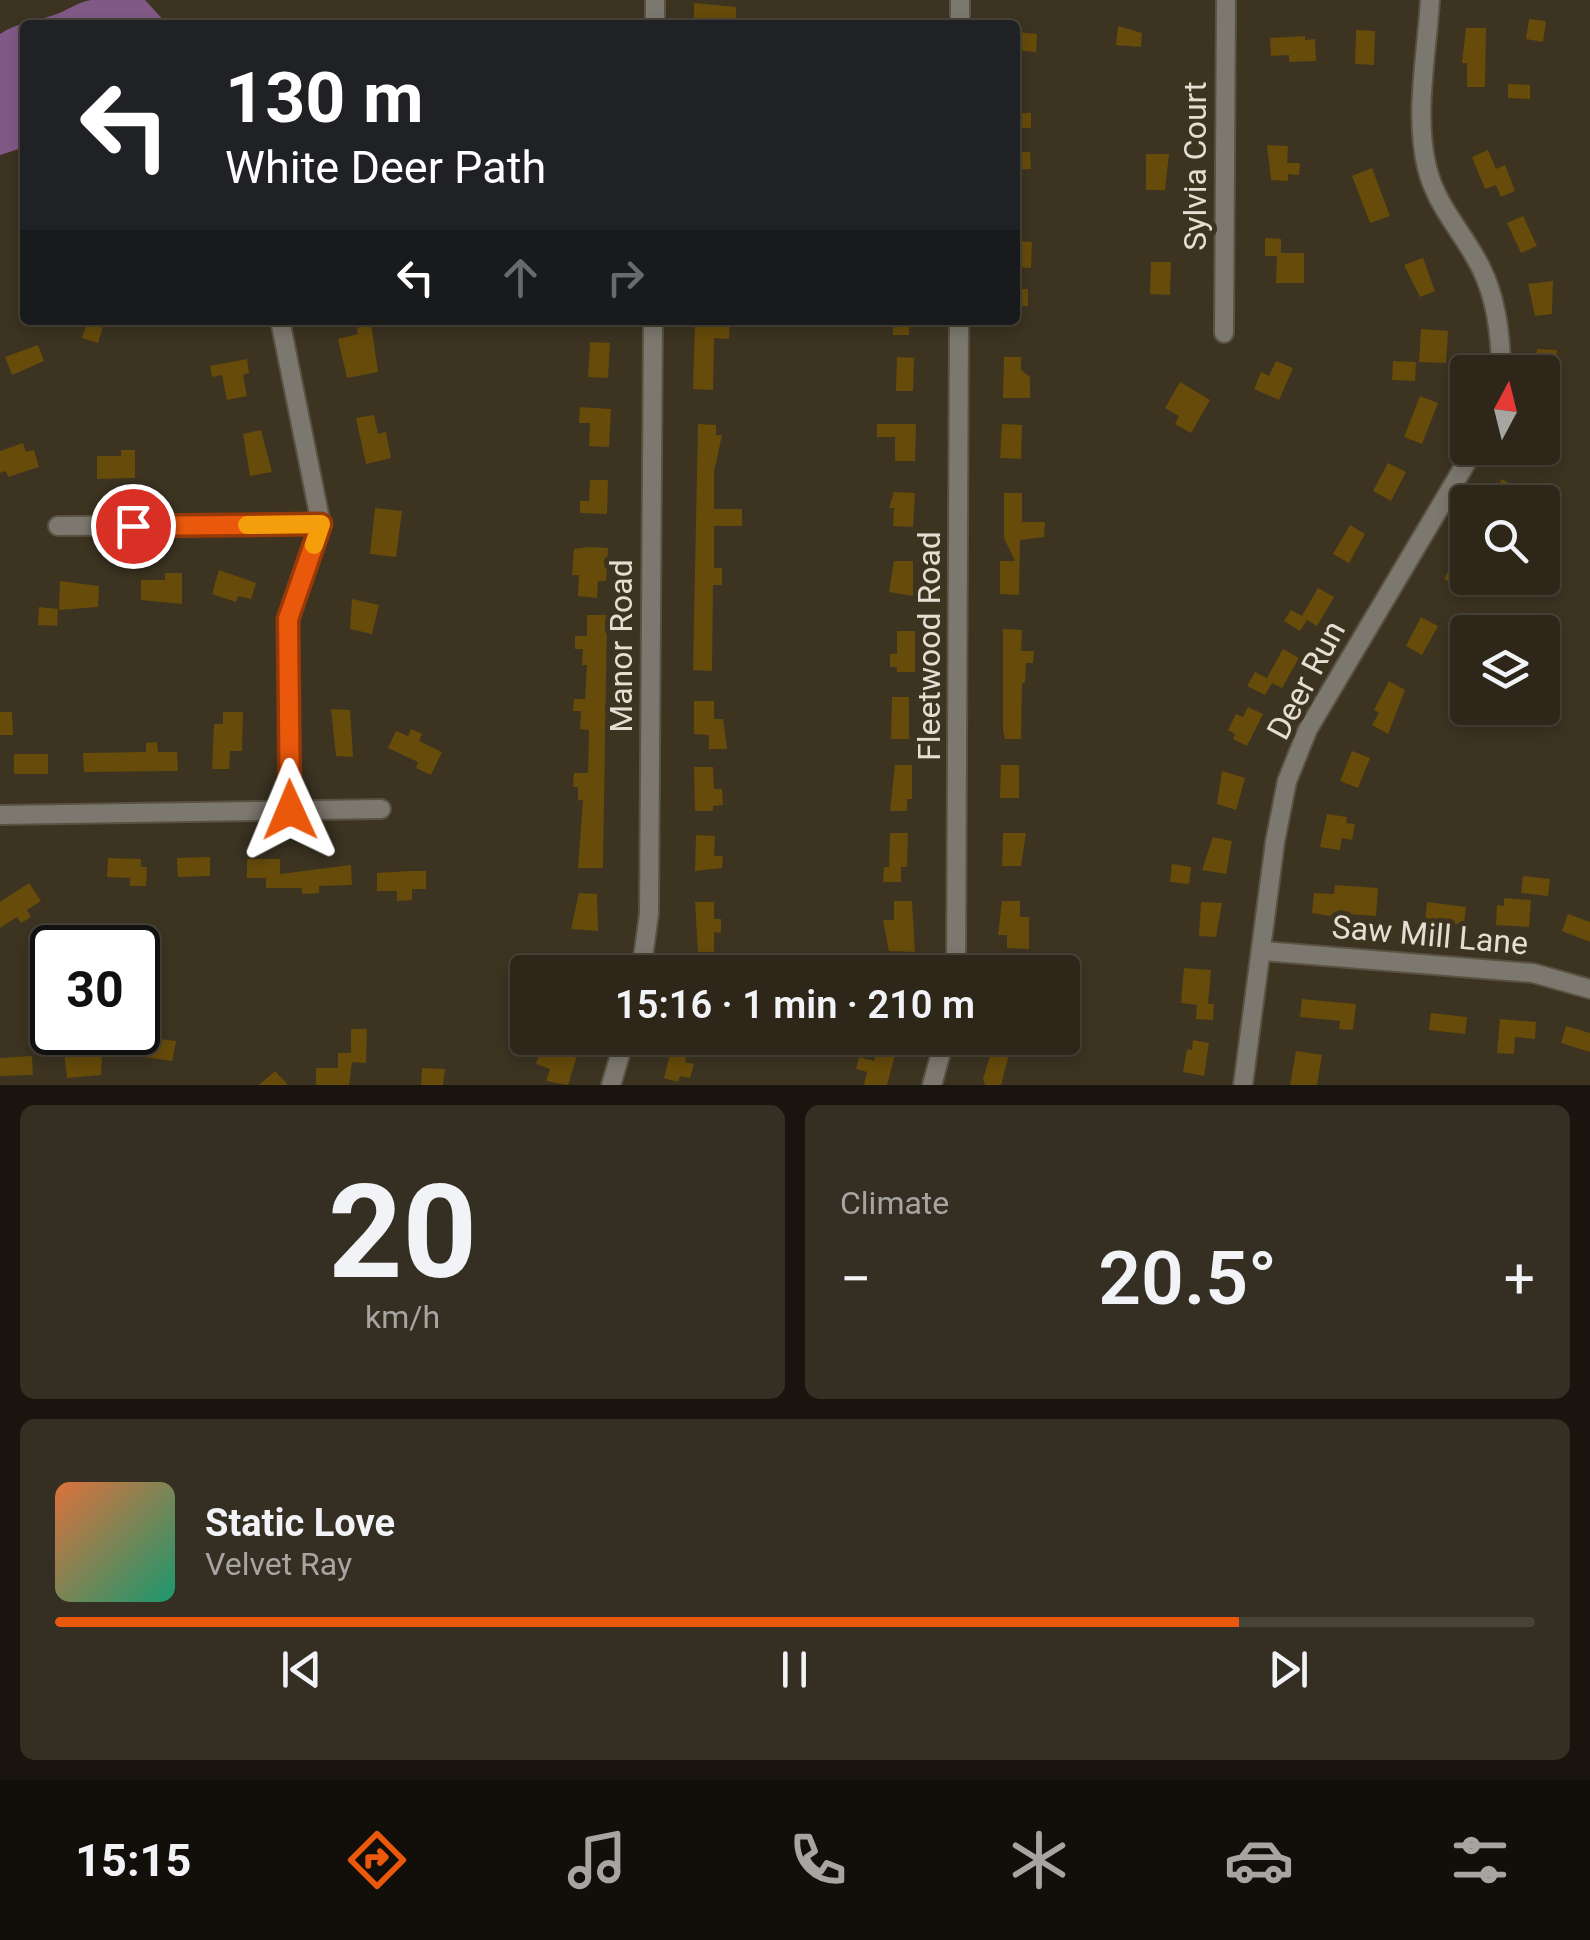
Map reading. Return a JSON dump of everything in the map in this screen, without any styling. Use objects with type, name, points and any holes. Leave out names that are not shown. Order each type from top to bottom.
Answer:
[{"type":"street","name":"Sylvia Court","points":[[1224,334],[1226,0]]},
{"type":"street","points":[[1430,0],[1422,129],[1427,167],[1441,208],[1482,269],[1501,334],[1501,355]]},
{"type":"street","points":[[281,325],[321,524],[288,619],[290,810]]},
{"type":"street","name":"Manor Road","points":[[643,955],[649,914],[653,325]]},
{"type":"street","name":"Fleetwood Road","points":[[956,955],[960,325]]},
{"type":"street","name":"Deer Run","points":[[1243,1085],[1275,842],[1288,782],[1308,729],[1465,465]]},
{"type":"street","points":[[58,526],[321,524]]},
{"type":"street","points":[[0,815],[381,810]]},
{"type":"street","name":"Saw Mill Lane","points":[[1262,951],[1533,973],[1590,989]]},
{"type":"street","points":[[611,1085],[620,1055]]},
{"type":"street","points":[[932,1085],[940,1055]]},
{"type":"shaded area","points":[[145,0],[163,20],[37,20],[80,3]]},
{"type":"shaded area","points":[[20,25],[20,149],[0,155],[0,34]]},
{"type":"building","points":[[694,3],[736,7],[736,20],[694,20]]},
{"type":"building","points":[[1529,19],[1546,21],[1543,42],[1526,39]]},
{"type":"building","points":[[1118,26],[1142,33],[1141,47],[1116,45]]},
{"type":"building","points":[[1466,28],[1486,28],[1485,87],[1467,87],[1467,63],[1462,63]]},
{"type":"building","points":[[1356,30],[1375,31],[1374,65],[1355,64]]},
{"type":"building","points":[[1020,32],[1037,34],[1036,52],[1020,50]]},
{"type":"building","points":[[1305,36],[1305,40],[1315,39],[1316,61],[1289,62],[1289,55],[1271,56],[1270,38]]},
{"type":"building","points":[[1508,84],[1530,85],[1530,99],[1508,98]]},
{"type":"building","points":[[1020,113],[1031,113],[1031,128],[1020,128]]},
{"type":"building","points":[[1267,145],[1288,146],[1287,163],[1300,163],[1299,175],[1288,174],[1288,181],[1271,180]]},
{"type":"building","points":[[1488,150],[1496,169],[1505,165],[1515,191],[1501,197],[1496,185],[1485,189],[1472,157]]},
{"type":"building","points":[[1020,152],[1030,152],[1031,169],[1020,170]]},
{"type":"building","points":[[1146,154],[1169,154],[1165,190],[1146,190]]},
{"type":"building","points":[[1372,168],[1390,216],[1370,223],[1352,176]]},
{"type":"building","points":[[1523,216],[1537,246],[1521,253],[1507,223]]},
{"type":"building","points":[[1265,238],[1281,239],[1281,253],[1304,253],[1304,283],[1276,283],[1277,256],[1265,256]]},
{"type":"building","points":[[1020,241],[1032,242],[1031,268],[1020,267]]},
{"type":"building","points":[[1423,258],[1435,291],[1420,297],[1404,265]]},
{"type":"building","points":[[1151,262],[1171,262],[1170,295],[1150,294]]},
{"type":"building","points":[[1553,281],[1552,314],[1535,316],[1528,284]]},
{"type":"building","points":[[1020,289],[1028,289],[1028,306],[1020,306]]},
{"type":"building","points":[[86,325],[103,325],[98,343],[82,338]]},
{"type":"building","points":[[371,325],[378,372],[347,378],[338,339],[358,334],[357,328]]},
{"type":"building","points":[[695,325],[730,325],[729,339],[714,338],[713,390],[693,389]]},
{"type":"building","points":[[893,325],[909,325],[909,335],[893,335]]},
{"type":"building","points":[[1421,329],[1448,331],[1446,363],[1419,362]]},
{"type":"building","points":[[590,342],[610,343],[608,378],[588,377]]},
{"type":"building","points":[[38,345],[44,361],[12,375],[5,357]]},
{"type":"building","points":[[1537,349],[1557,350],[1557,355],[1537,355]]},
{"type":"building","points":[[897,357],[914,358],[913,391],[896,391]]},
{"type":"building","points":[[1004,357],[1021,357],[1021,370],[1030,377],[1030,398],[1003,398]]},
{"type":"building","points":[[247,359],[249,373],[243,375],[247,396],[227,400],[222,375],[212,377],[210,366]]},
{"type":"building","points":[[1276,361],[1293,368],[1279,400],[1254,389],[1261,372],[1269,376]]},
{"type":"building","points":[[1393,361],[1416,362],[1415,381],[1392,380]]},
{"type":"building","points":[[1180,382],[1210,400],[1191,433],[1175,424],[1179,416],[1165,408]]},
{"type":"building","points":[[1420,396],[1438,403],[1422,444],[1404,437]]},
{"type":"building","points":[[580,407],[611,409],[609,447],[589,446],[590,423],[579,423]]},
{"type":"building","points":[[374,415],[378,434],[386,432],[391,458],[366,464],[356,418]]},
{"type":"building","points":[[698,424],[716,425],[716,435],[722,435],[714,472],[714,509],[742,509],[742,526],[714,526],[714,568],[722,568],[722,585],[713,585],[712,671],[693,670]]},
{"type":"building","points":[[877,424],[916,424],[915,461],[895,461],[895,437],[877,437]]},
{"type":"building","points":[[1002,424],[1022,425],[1021,459],[1000,458]]},
{"type":"building","points":[[261,430],[272,472],[250,476],[243,434]]},
{"type":"building","points":[[23,443],[26,452],[34,450],[39,467],[8,477],[6,471],[0,473],[0,451]]},
{"type":"building","points":[[121,450],[135,450],[135,478],[97,479],[97,456],[121,456]]},
{"type":"building","points":[[1388,463],[1406,472],[1391,501],[1373,491]]},
{"type":"building","points":[[590,480],[608,480],[607,514],[580,513],[580,501],[589,501]]},
{"type":"building","points":[[894,492],[915,493],[913,527],[893,526],[894,508],[889,508]]},
{"type":"building","points":[[1004,493],[1022,493],[1022,522],[1045,522],[1044,537],[1020,540],[1019,595],[1000,594],[1000,561],[1015,561],[1004,538]]},
{"type":"building","points":[[375,508],[402,511],[396,557],[370,554]]},
{"type":"building","points":[[1350,525],[1365,534],[1349,563],[1333,554]]},
{"type":"building","points":[[608,548],[606,581],[598,581],[597,598],[578,596],[579,575],[572,575],[574,549]]},
{"type":"building","points":[[894,561],[913,561],[913,596],[889,592]]},
{"type":"building","points":[[219,570],[256,583],[251,599],[238,596],[236,602],[212,594]]},
{"type":"building","points":[[165,573],[182,573],[182,604],[141,600],[141,580],[165,580]]},
{"type":"building","points":[[60,581],[99,586],[98,607],[59,610]]},
{"type":"building","points":[[1318,588],[1334,597],[1317,626],[1307,620],[1300,631],[1284,621],[1291,610],[1302,616]]},
{"type":"building","points":[[352,599],[379,605],[372,634],[350,629]]},
{"type":"building","points":[[39,607],[58,609],[57,626],[38,625]]},
{"type":"building","points":[[587,615],[607,615],[603,868],[578,868],[583,800],[578,800],[578,787],[573,787],[574,773],[588,773],[589,730],[580,729],[581,711],[573,711],[574,699],[585,699],[587,665],[582,665],[583,649],[575,649],[575,636],[587,636]]},
{"type":"building","points":[[1421,617],[1438,626],[1422,655],[1406,646]]},
{"type":"building","points":[[1003,629],[1022,630],[1021,651],[1034,651],[1033,663],[1026,663],[1022,683],[1021,739],[1005,739],[1003,730]]},
{"type":"building","points":[[897,631],[915,631],[915,672],[897,672],[897,667],[890,667],[890,654],[897,654]]},
{"type":"building","points":[[1283,649],[1299,658],[1282,688],[1272,683],[1265,695],[1247,686],[1255,672],[1267,678]]},
{"type":"building","points":[[1389,681],[1405,690],[1388,734],[1372,725],[1379,713],[1374,710]]},
{"type":"building","points":[[892,697],[909,697],[909,739],[891,739]]},
{"type":"building","points":[[694,701],[714,701],[714,719],[723,719],[727,749],[709,749],[709,735],[694,734]]},
{"type":"building","points":[[1248,707],[1263,714],[1247,746],[1233,739],[1235,734],[1228,730],[1236,714],[1243,717]]},
{"type":"building","points":[[331,709],[350,710],[353,757],[336,756]]},
{"type":"building","points":[[0,712],[12,712],[13,735],[0,735]]},
{"type":"building","points":[[223,712],[243,712],[242,751],[230,751],[229,769],[212,769],[214,724],[223,724]]},
{"type":"building","points":[[411,729],[422,734],[419,741],[442,752],[431,775],[416,768],[418,762],[388,748],[396,731],[408,736]]},
{"type":"building","points":[[157,742],[158,752],[177,752],[178,771],[84,772],[83,753],[146,752],[146,743]]},
{"type":"building","points":[[1352,751],[1370,758],[1358,788],[1340,781]]},
{"type":"building","points":[[14,754],[48,754],[48,774],[14,774]]},
{"type":"building","points":[[895,765],[912,765],[912,799],[907,799],[907,811],[890,811]]},
{"type":"building","points":[[1001,765],[1019,765],[1019,798],[1000,798]]},
{"type":"building","points":[[694,767],[713,767],[714,789],[722,789],[723,805],[713,806],[713,811],[695,811]]},
{"type":"building","points":[[1222,771],[1245,778],[1236,810],[1217,804]]},
{"type":"building","points":[[1327,814],[1347,817],[1346,823],[1355,824],[1352,840],[1342,838],[1340,850],[1320,847]]},
{"type":"building","points":[[890,833],[908,833],[907,867],[901,867],[901,882],[883,882],[884,867],[889,867]]},
{"type":"building","points":[[1003,833],[1026,833],[1021,866],[1002,866]]},
{"type":"building","points":[[696,835],[715,836],[714,856],[723,856],[722,868],[695,871]]},
{"type":"building","points":[[1213,837],[1232,841],[1226,874],[1202,870]]},
{"type":"building","points":[[210,857],[210,876],[178,877],[177,858]]},
{"type":"building","points":[[108,858],[141,859],[141,867],[147,867],[146,886],[130,886],[130,878],[107,877]]},
{"type":"building","points":[[247,859],[280,859],[280,874],[351,865],[352,885],[319,886],[319,893],[302,894],[302,888],[266,888],[266,878],[247,878]]},
{"type":"building","points":[[1172,864],[1191,867],[1189,884],[1170,882]]},
{"type":"building","points":[[426,871],[426,889],[412,889],[412,900],[397,901],[397,891],[377,891],[377,873]]},
{"type":"building","points":[[1523,876],[1550,879],[1548,896],[1521,893]]},
{"type":"building","points":[[29,883],[41,901],[27,910],[31,917],[21,923],[17,917],[0,928],[0,902]]},
{"type":"building","points":[[1335,885],[1378,888],[1376,916],[1349,914],[1349,919],[1312,913],[1314,893],[1334,894]]},
{"type":"building","points":[[579,893],[597,894],[598,931],[571,929]]},
{"type":"building","points":[[1504,898],[1531,900],[1529,927],[1496,925],[1497,905],[1504,906]]},
{"type":"building","points":[[894,901],[912,901],[915,952],[889,951],[883,920],[894,920]]},
{"type":"building","points":[[1002,901],[1020,901],[1020,917],[1029,917],[1029,949],[1007,948],[1007,935],[998,935]]},
{"type":"building","points":[[695,902],[714,902],[714,919],[721,919],[721,933],[714,932],[714,952],[698,952]]},
{"type":"building","points":[[1201,902],[1222,903],[1216,937],[1199,936]]},
{"type":"building","points":[[1427,902],[1466,907],[1464,924],[1425,923]]},
{"type":"building","points":[[1568,914],[1590,922],[1590,942],[1562,931]]},
{"type":"building","points":[[1184,968],[1211,970],[1208,1004],[1214,1004],[1213,1020],[1196,1019],[1197,1005],[1181,1003]]},
{"type":"building","points":[[1302,999],[1356,1004],[1353,1030],[1339,1029],[1340,1021],[1300,1017]]},
{"type":"building","points":[[1431,1013],[1467,1017],[1465,1034],[1429,1030]]},
{"type":"building","points":[[1500,1019],[1536,1022],[1535,1039],[1515,1037],[1514,1054],[1497,1053]]},
{"type":"building","points":[[1566,1026],[1590,1033],[1590,1052],[1561,1043]]},
{"type":"building","points":[[351,1029],[367,1029],[366,1063],[352,1062],[349,1085],[316,1085],[316,1068],[338,1068],[338,1053],[351,1053]]},
{"type":"building","points":[[160,1039],[176,1041],[172,1061],[137,1056],[160,1055]]},
{"type":"building","points":[[1193,1040],[1209,1043],[1204,1076],[1183,1072],[1187,1049],[1192,1050]]},
{"type":"building","points":[[1296,1051],[1322,1055],[1317,1085],[1290,1085]]},
{"type":"building","points":[[65,1055],[102,1056],[101,1075],[67,1078]]},
{"type":"building","points":[[539,1055],[577,1055],[568,1085],[546,1081],[550,1069],[536,1064]]},
{"type":"building","points":[[670,1055],[687,1055],[685,1062],[694,1064],[690,1078],[680,1076],[678,1082],[664,1078]]},
{"type":"building","points":[[876,1055],[895,1055],[887,1085],[864,1085],[867,1072],[856,1069],[859,1057],[874,1061]]},
{"type":"building","points":[[990,1055],[1009,1055],[1001,1085],[985,1085],[983,1079]]},
{"type":"building","points":[[32,1056],[33,1075],[0,1076],[0,1058]]},
{"type":"building","points":[[422,1068],[445,1069],[443,1085],[421,1085]]},
{"type":"building","points":[[275,1071],[288,1085],[259,1085]]},
{"type":"slow traffic","points":[[247,525],[321,524],[314,545]]},
{"type":"route","points":[[133,526],[321,524],[288,619],[290,810]]}]
